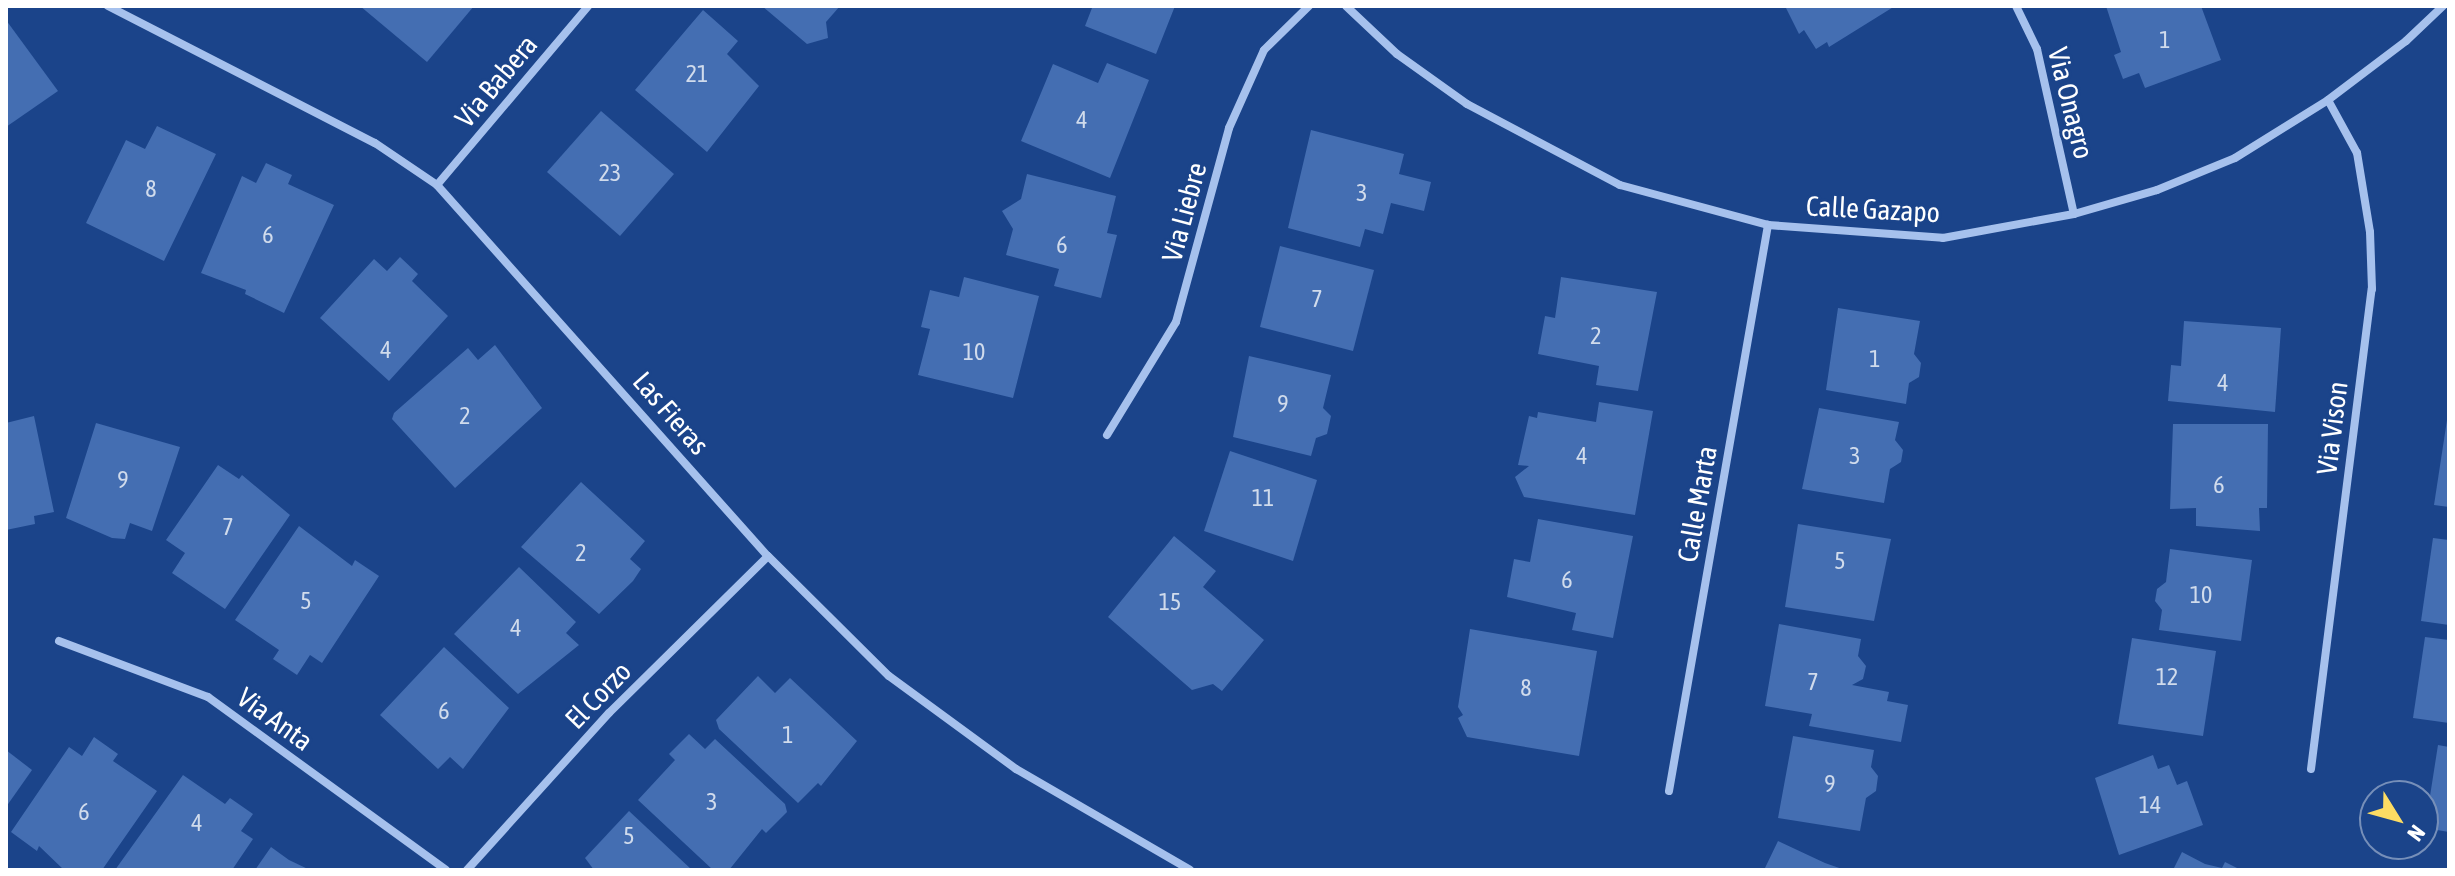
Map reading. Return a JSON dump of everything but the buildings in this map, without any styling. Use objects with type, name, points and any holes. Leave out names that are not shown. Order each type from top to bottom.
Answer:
[{"type":"street","name":"Las Fieras","points":[[108,6],[375,143],[437,185],[768,556],[889,676],[1016,769],[1190,870]]},
{"type":"street","name":"Via Babera","points":[[437,185],[588,6]]},
{"type":"street","name":"Via Liebre","points":[[1107,435],[1176,322],[1229,128],[1264,50],[1309,6]]},
{"type":"street","name":"Calle Gazapo","points":[[1346,6],[1397,54],[1467,104],[1620,185],[1768,225],[1943,238],[2074,214],[2157,190],[2235,158],[2328,100],[2406,41],[2443,6]]},
{"type":"street","name":"Via Onagro","points":[[2016,6],[2037,49],[2074,214]]},
{"type":"street","name":"Via Vison","points":[[2311,769],[2372,289],[2370,232],[2357,153],[2328,100]]},
{"type":"street","name":"Calle Marta","points":[[1669,791],[1768,225]]},
{"type":"street","name":"El Corzo","points":[[467,870],[609,713],[768,556]]},
{"type":"street","name":"Via Anta","points":[[59,641],[208,697],[446,870]]}]
